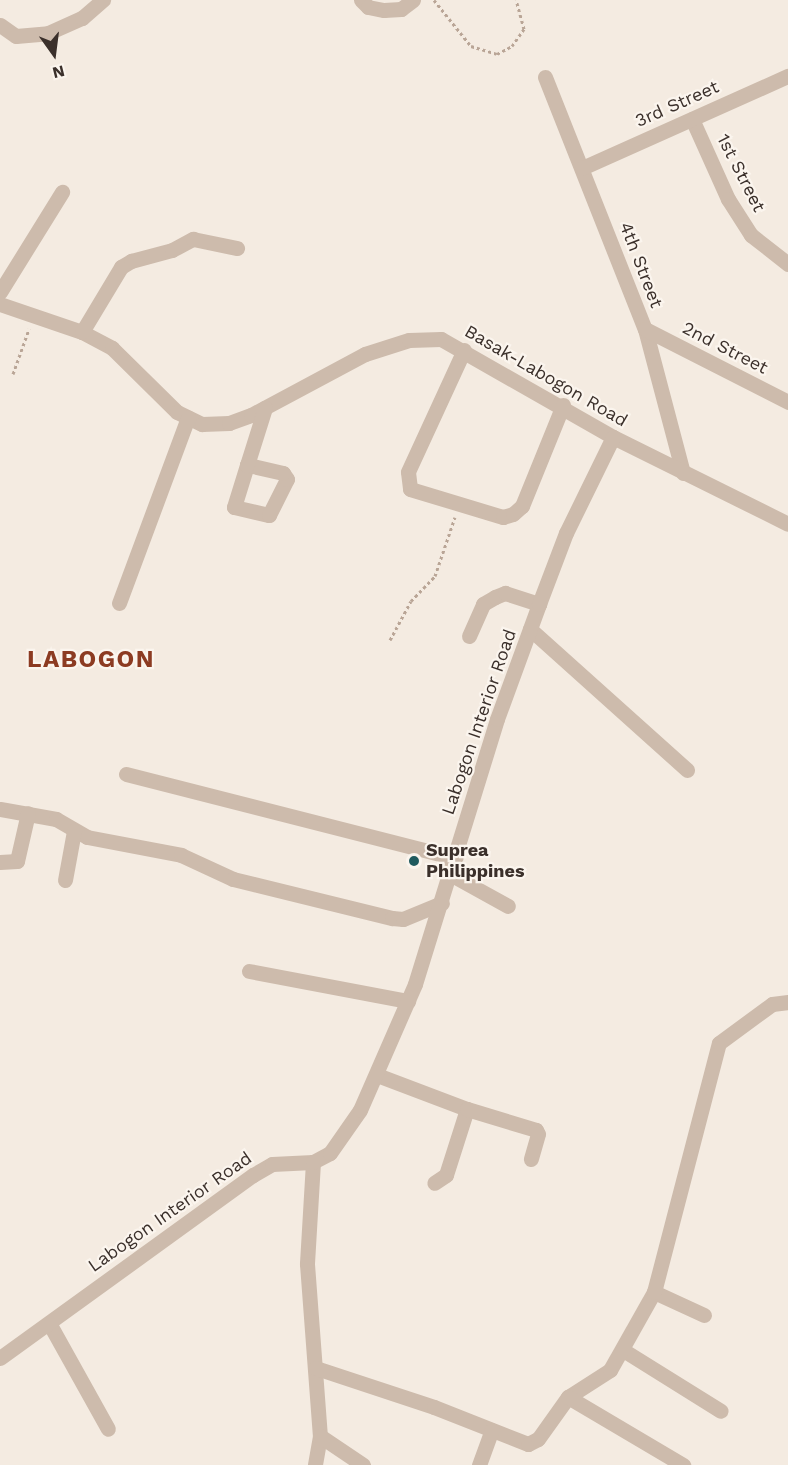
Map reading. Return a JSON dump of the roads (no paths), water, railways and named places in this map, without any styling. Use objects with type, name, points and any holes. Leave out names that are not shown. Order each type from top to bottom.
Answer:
[{"type":"street","points":[[0,25],[16,36],[48,33],[82,18],[103,0]]},
{"type":"street","points":[[361,0],[368,7],[384,10],[401,9],[413,0]]},
{"type":"street","name":"3rd Street","points":[[582,168],[788,76]]},
{"type":"street","name":"4th Street","points":[[545,77],[645,329],[683,473]]},
{"type":"street","name":"1st Street","points":[[692,119],[728,199],[751,235],[788,264]]},
{"type":"street","points":[[0,292],[62,192]]},
{"type":"street","points":[[82,332],[122,267],[131,261],[172,250],[193,239],[237,248]]},
{"type":"street","name":"Basak-Labogon Road","points":[[0,304],[82,332],[112,348],[177,412],[202,424],[229,423],[266,408],[365,354],[409,340],[441,339],[563,405],[613,437],[788,524]]},
{"type":"street","name":"2nd Street","points":[[645,329],[788,402]]},
{"type":"street","points":[[464,350],[407,481],[410,489],[503,517],[522,506],[563,405]]},
{"type":"street","points":[[247,465],[266,408]]},
{"type":"street","points":[[119,603],[188,417]]},
{"type":"street","name":"Labogon Interior Road","points":[[0,1358],[253,1175],[272,1164],[313,1162],[330,1153],[360,1110],[408,1001],[442,903],[497,719],[539,604],[566,533],[613,437]]},
{"type":"street","points":[[469,636],[483,604],[495,597],[505,593],[539,604]]},
{"type":"street","points":[[530,629],[687,770]]},
{"type":"street","points":[[126,774],[455,858]]},
{"type":"street","points":[[0,809],[56,819],[74,831],[181,855],[233,879],[392,918],[403,919],[442,903]]},
{"type":"street","points":[[0,862],[17,861],[28,813]]},
{"type":"street","points":[[65,880],[74,831]]},
{"type":"street","points":[[450,874],[508,906]]},
{"type":"street","points":[[249,970],[408,1001]]},
{"type":"street","points":[[316,1368],[533,1443],[568,1397],[610,1370],[654,1292],[719,1043],[772,1005],[788,1002]]},
{"type":"street","points":[[376,1075],[467,1109],[536,1130],[538,1134],[531,1159]]},
{"type":"street","points":[[434,1184],[446,1175],[467,1109]]},
{"type":"street","points":[[313,1162],[307,1264],[320,1436],[315,1465]]},
{"type":"street","points":[[654,1292],[704,1315]]},
{"type":"street","points":[[49,1323],[108,1429]]},
{"type":"street","points":[[623,1350],[721,1411]]},
{"type":"street","points":[[568,1397],[683,1465]]},
{"type":"street","points":[[479,1465],[492,1430]]},
{"type":"street","points":[[320,1436],[363,1465]]},
{"type":"place","name":"Suprea Philippines","points":[[414,861]]},
{"type":"district","name":"LABOGON","points":[[91,660]]}]
